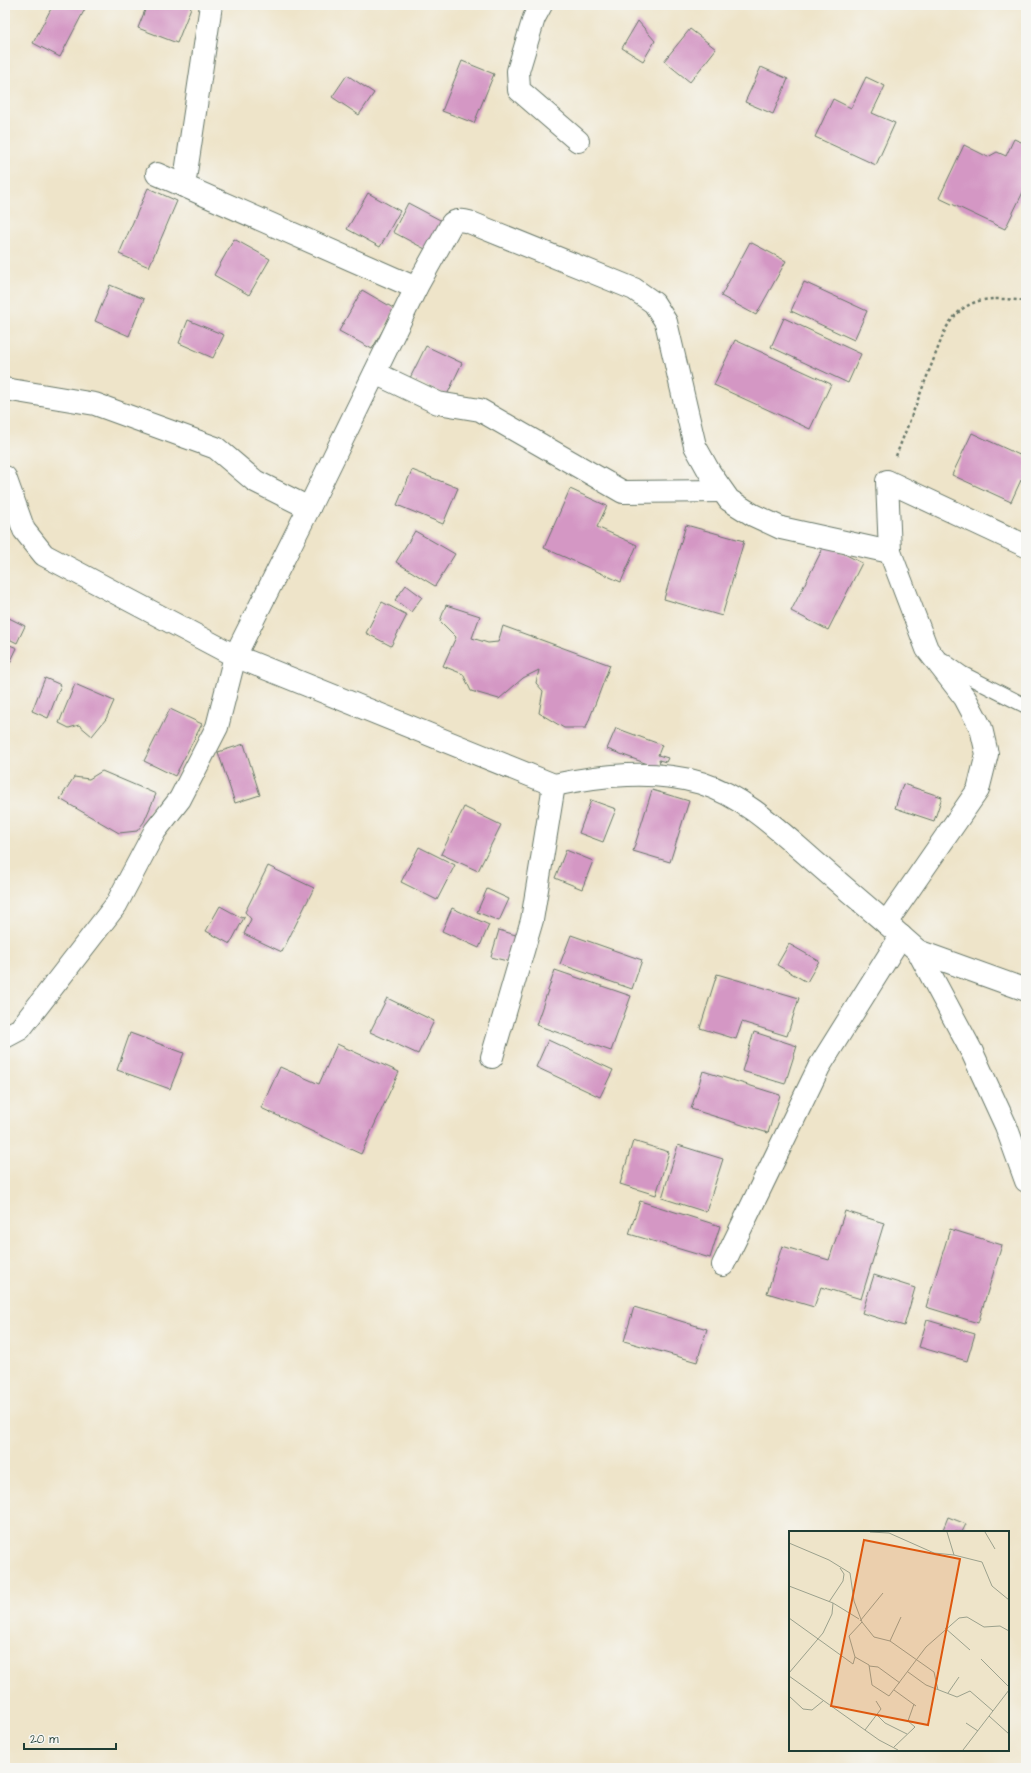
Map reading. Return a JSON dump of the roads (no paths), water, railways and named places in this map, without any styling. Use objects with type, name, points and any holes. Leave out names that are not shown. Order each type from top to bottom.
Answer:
[{"type":"street","points":[[184,186],[211,5]]},
{"type":"street","points":[[541,5],[534,18],[518,71],[519,90],[578,141]]},
{"type":"street","points":[[157,174],[416,288]]},
{"type":"street","points":[[10,1029],[116,906],[155,831],[180,799],[217,727],[235,656],[416,288],[452,223],[460,220],[469,222],[634,289],[654,303],[666,322],[695,446],[710,473],[729,500],[781,528],[890,552]]},
{"type":"street","points":[[375,372],[438,403],[480,410],[623,492],[722,491]]},
{"type":"street","points":[[5,389],[96,404],[216,448],[254,481],[309,508]]},
{"type":"street","points":[[5,477],[24,530],[44,555],[235,656],[554,785],[590,778],[651,774],[700,783],[727,794],[757,812],[918,951],[972,1052],[1006,1126],[1026,1181]]},
{"type":"street","points":[[723,1265],[819,1067],[894,930],[978,790],[986,754],[981,728],[964,698],[927,649],[890,552],[887,481],[1026,546]]},
{"type":"street","points":[[492,1057],[532,920],[554,785]]},
{"type":"street","points":[[918,951],[1026,990]]},
{"type":"lane","points":[[927,649],[963,674],[1026,706]]}]
